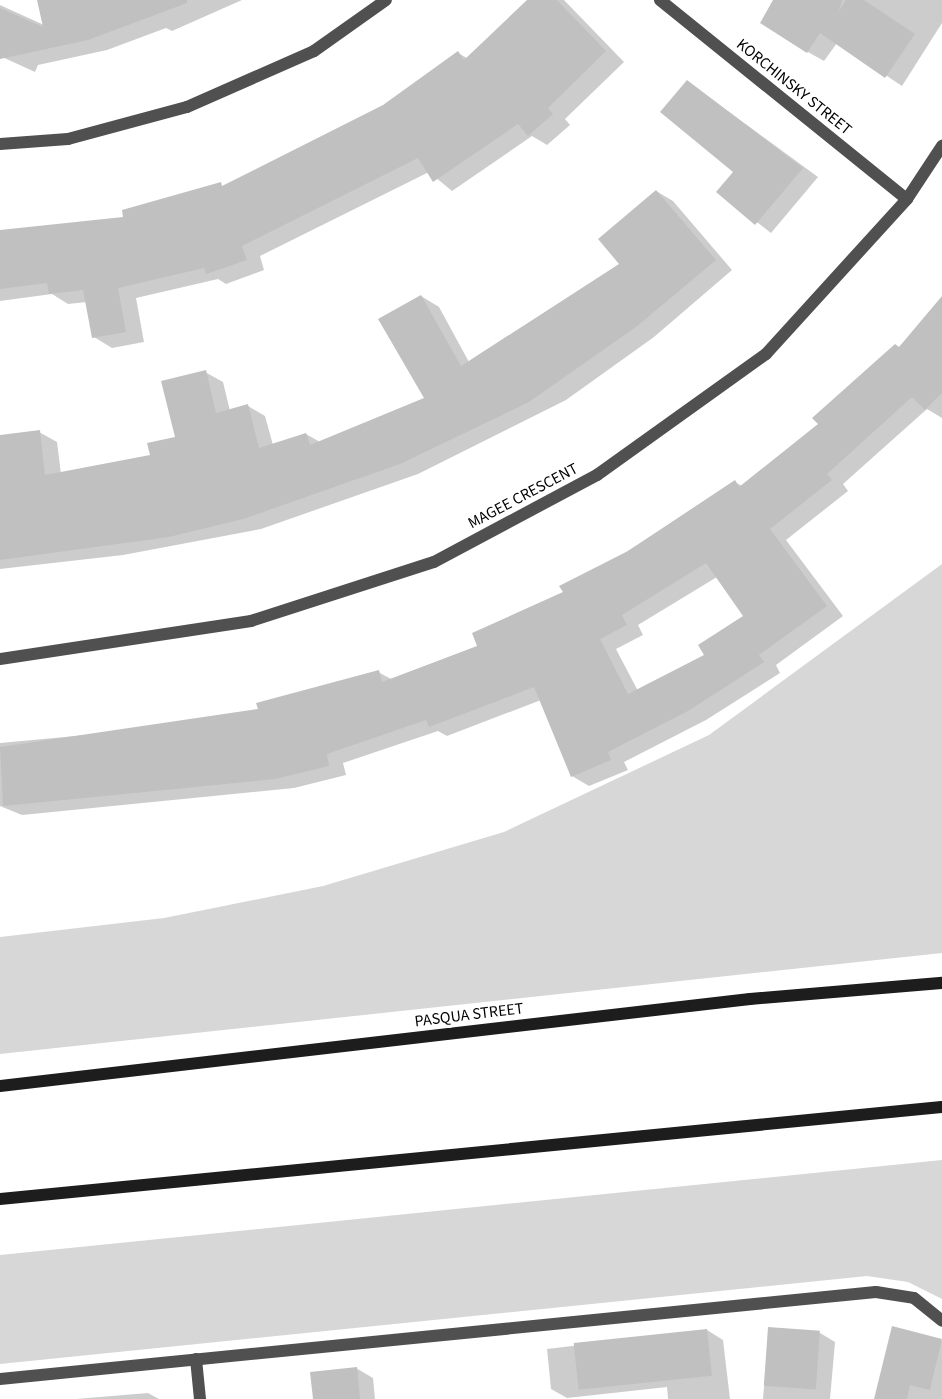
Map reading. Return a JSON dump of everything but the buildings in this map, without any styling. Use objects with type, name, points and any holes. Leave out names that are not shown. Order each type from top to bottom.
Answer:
[{"type":"main road","name":"PASQUA STREET","points":[[0,1086],[750,999],[942,983]]},
{"type":"main road","points":[[0,1199],[942,1107]]},
{"type":"street","points":[[0,144],[68,139],[188,107],[314,51],[386,0]]},
{"type":"street","name":"KORCHINSKY STREET","points":[[660,0],[907,199]]},
{"type":"street","name":"MAGEE CRESCENT","points":[[0,658],[251,621],[434,562],[597,475],[766,354],[907,199],[942,146]]},
{"type":"street","points":[[0,1379],[876,1292],[914,1298],[942,1321]]},
{"type":"street","points":[[196,1359],[201,1399]]},
{"type":"shaded area","points":[[942,564],[942,953],[0,1054],[0,937],[164,918],[323,886],[504,832],[709,735]]},
{"type":"shaded area","points":[[942,1160],[942,1299],[908,1282],[867,1276],[0,1364],[0,1255]]}]
